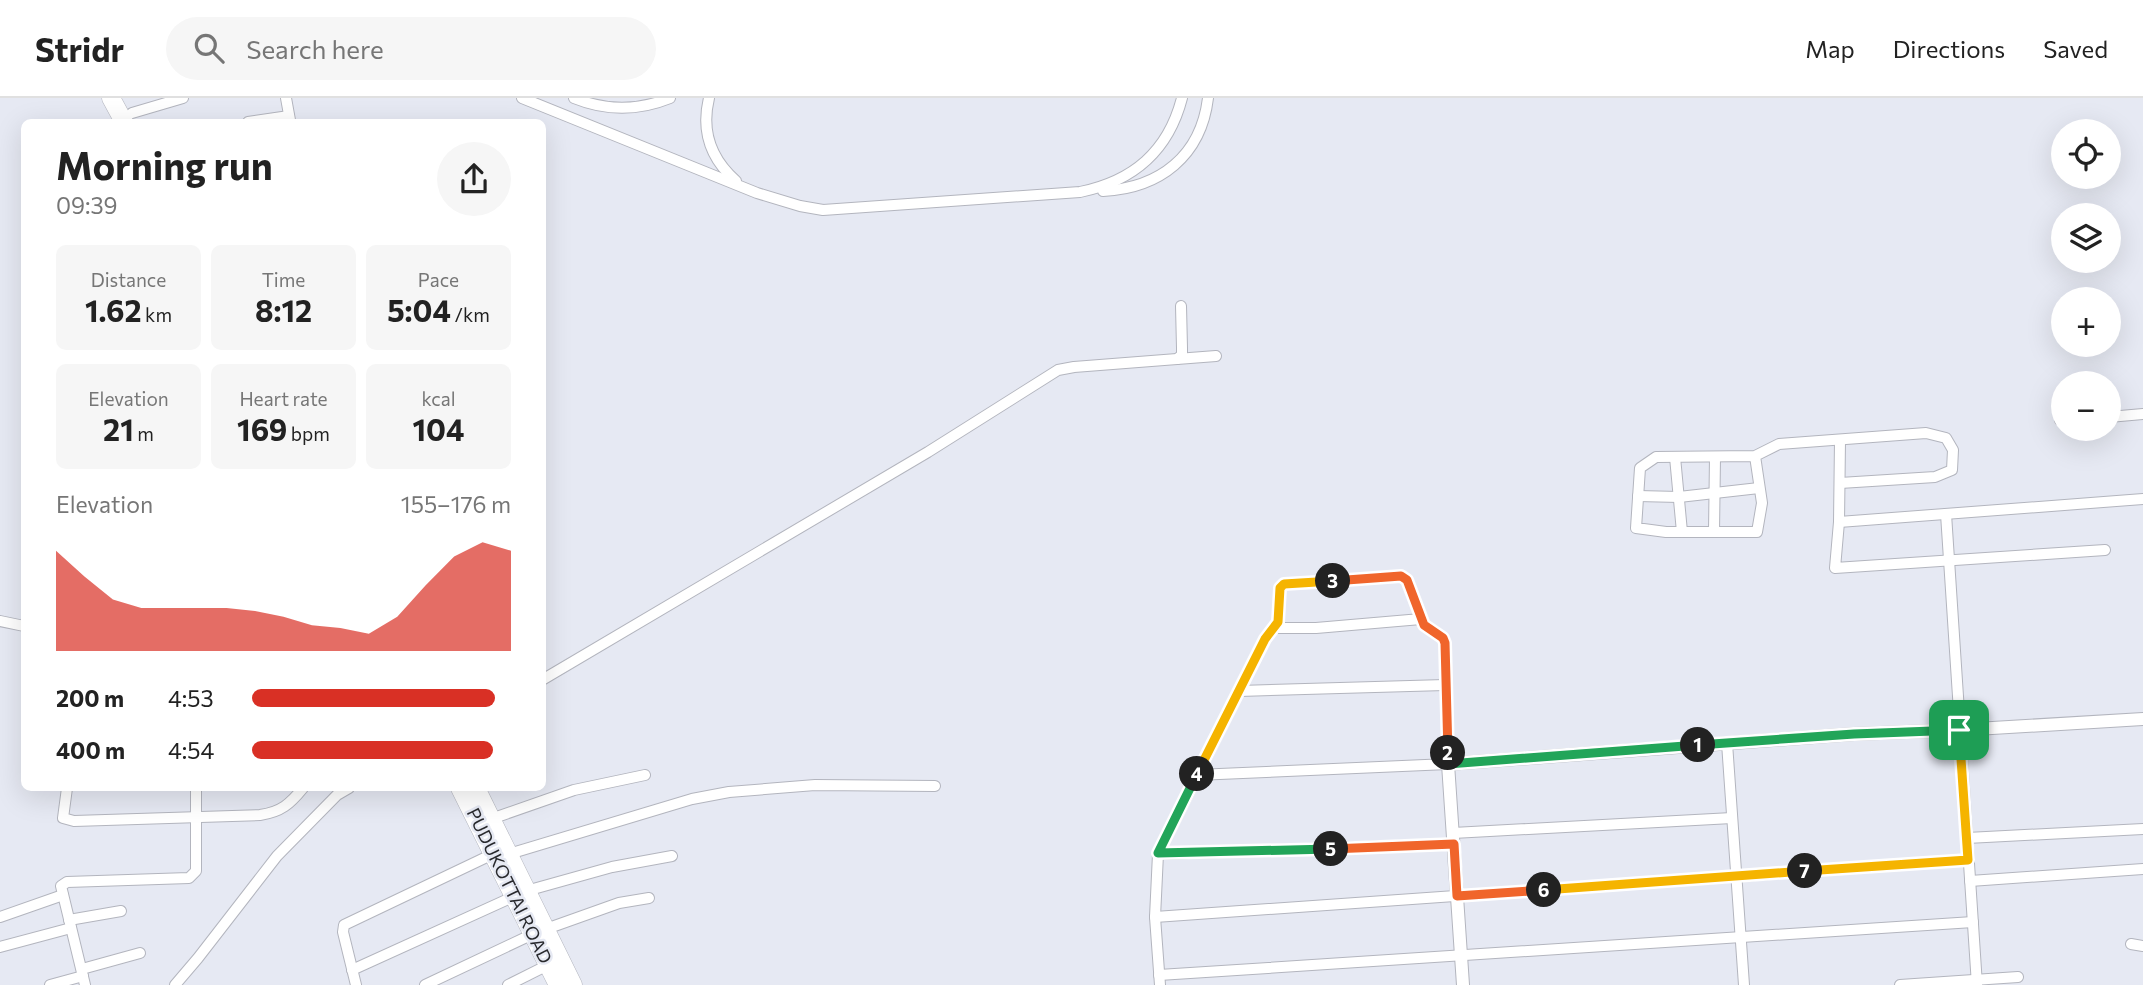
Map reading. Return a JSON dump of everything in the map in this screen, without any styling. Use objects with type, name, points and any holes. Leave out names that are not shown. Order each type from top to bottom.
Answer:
[{"type":"highway","points":[[111,98],[129,114]]},
{"type":"highway","name":"PUDUKOTTAI ROAD","points":[[462,791],[501,854],[539,932],[573,985]]},
{"type":"highway","name":"PUDUKOTTAI ROAD","points":[[477,791],[491,819],[501,854]]},
{"type":"highway","name":"PUDUKOTTAI ROAD","points":[[539,932],[548,965],[558,985]]},
{"type":"street","points":[[129,114],[183,98]]},
{"type":"street","points":[[286,98],[290,119]]},
{"type":"street","points":[[522,98],[757,193],[823,210],[1120,190],[1152,179],[1184,158],[1205,115],[1208,98]]},
{"type":"street","points":[[574,98],[598,106],[616,108],[652,105],[670,98]]},
{"type":"street","points":[[709,98],[706,131],[714,154],[727,173],[757,193]]},
{"type":"street","points":[[1080,192],[1103,187],[1124,178],[1143,164],[1159,147],[1171,127],[1182,98]]},
{"type":"street","points":[[1177,359],[1182,355],[1181,306]]},
{"type":"street","points":[[546,678],[928,452],[1058,370],[1216,356]]},
{"type":"street","points":[[2121,415],[2143,414]]},
{"type":"street","points":[[1755,456],[1762,503],[1757,532],[1666,532],[1636,528],[1640,468],[1656,457],[1755,456],[1779,444],[1926,433],[1946,438],[1954,450],[1952,470],[1935,477],[1840,483]]},
{"type":"street","points":[[1840,441],[1839,522],[1835,568],[2105,550]]},
{"type":"street","points":[[1675,457],[1682,532]]},
{"type":"street","points":[[1714,532],[1715,457]]},
{"type":"street","points":[[1638,496],[1679,497],[1759,488]]},
{"type":"street","points":[[1839,522],[2143,499]]},
{"type":"street","points":[[1946,514],[1977,982]]},
{"type":"street","points":[[1463,985],[1461,955],[1457,896],[1453,839],[1448,764],[1443,638],[1424,625],[1407,580],[1401,576],[1284,584],[1280,588],[1278,622],[1265,639],[1158,853],[1155,917],[1160,980],[1461,955],[1973,922]]},
{"type":"street","points":[[1275,628],[1316,628],[1421,620]]},
{"type":"street","points":[[0,621],[21,625]]},
{"type":"street","points":[[1239,691],[1445,685]]},
{"type":"street","points":[[1196,775],[1448,764],[1854,734],[2143,719]]},
{"type":"street","points":[[1727,743],[1744,985]]},
{"type":"street","points":[[491,819],[574,790],[645,775]]},
{"type":"street","points":[[356,985],[343,932],[344,925],[501,854],[692,799],[729,792],[815,785],[935,786]]},
{"type":"street","points":[[66,791],[62,813],[63,818],[68,821],[260,815],[275,813],[300,791]]},
{"type":"street","points":[[83,977],[61,886],[63,883],[193,876],[195,791]]},
{"type":"street","points":[[175,985],[277,856],[343,791]]},
{"type":"street","points":[[1158,853],[1453,839],[1732,818]]},
{"type":"street","points":[[1967,838],[2143,829]]},
{"type":"street","points":[[352,970],[520,894],[612,867],[671,856]]},
{"type":"street","points":[[1155,917],[1968,860]]},
{"type":"street","points":[[1970,881],[2143,869]]},
{"type":"street","points":[[0,917],[63,895]]},
{"type":"street","points":[[425,985],[539,932],[620,903],[649,898]]},
{"type":"street","points":[[0,947],[121,911]]},
{"type":"street","points":[[2131,944],[2143,946]]},
{"type":"street","points":[[50,985],[83,977],[140,953]]},
{"type":"street","points":[[508,985],[548,965]]},
{"type":"street","points":[[1900,985],[1977,982],[2018,977]]},
{"type":"route","points":[[1401,576],[1407,580],[1424,625],[1443,638],[1445,643],[1448,764],[1854,734],[1959,730],[1968,860],[1457,896],[1454,844],[1158,853],[1265,639],[1278,622],[1279,594],[1284,584],[1401,576]]}]
